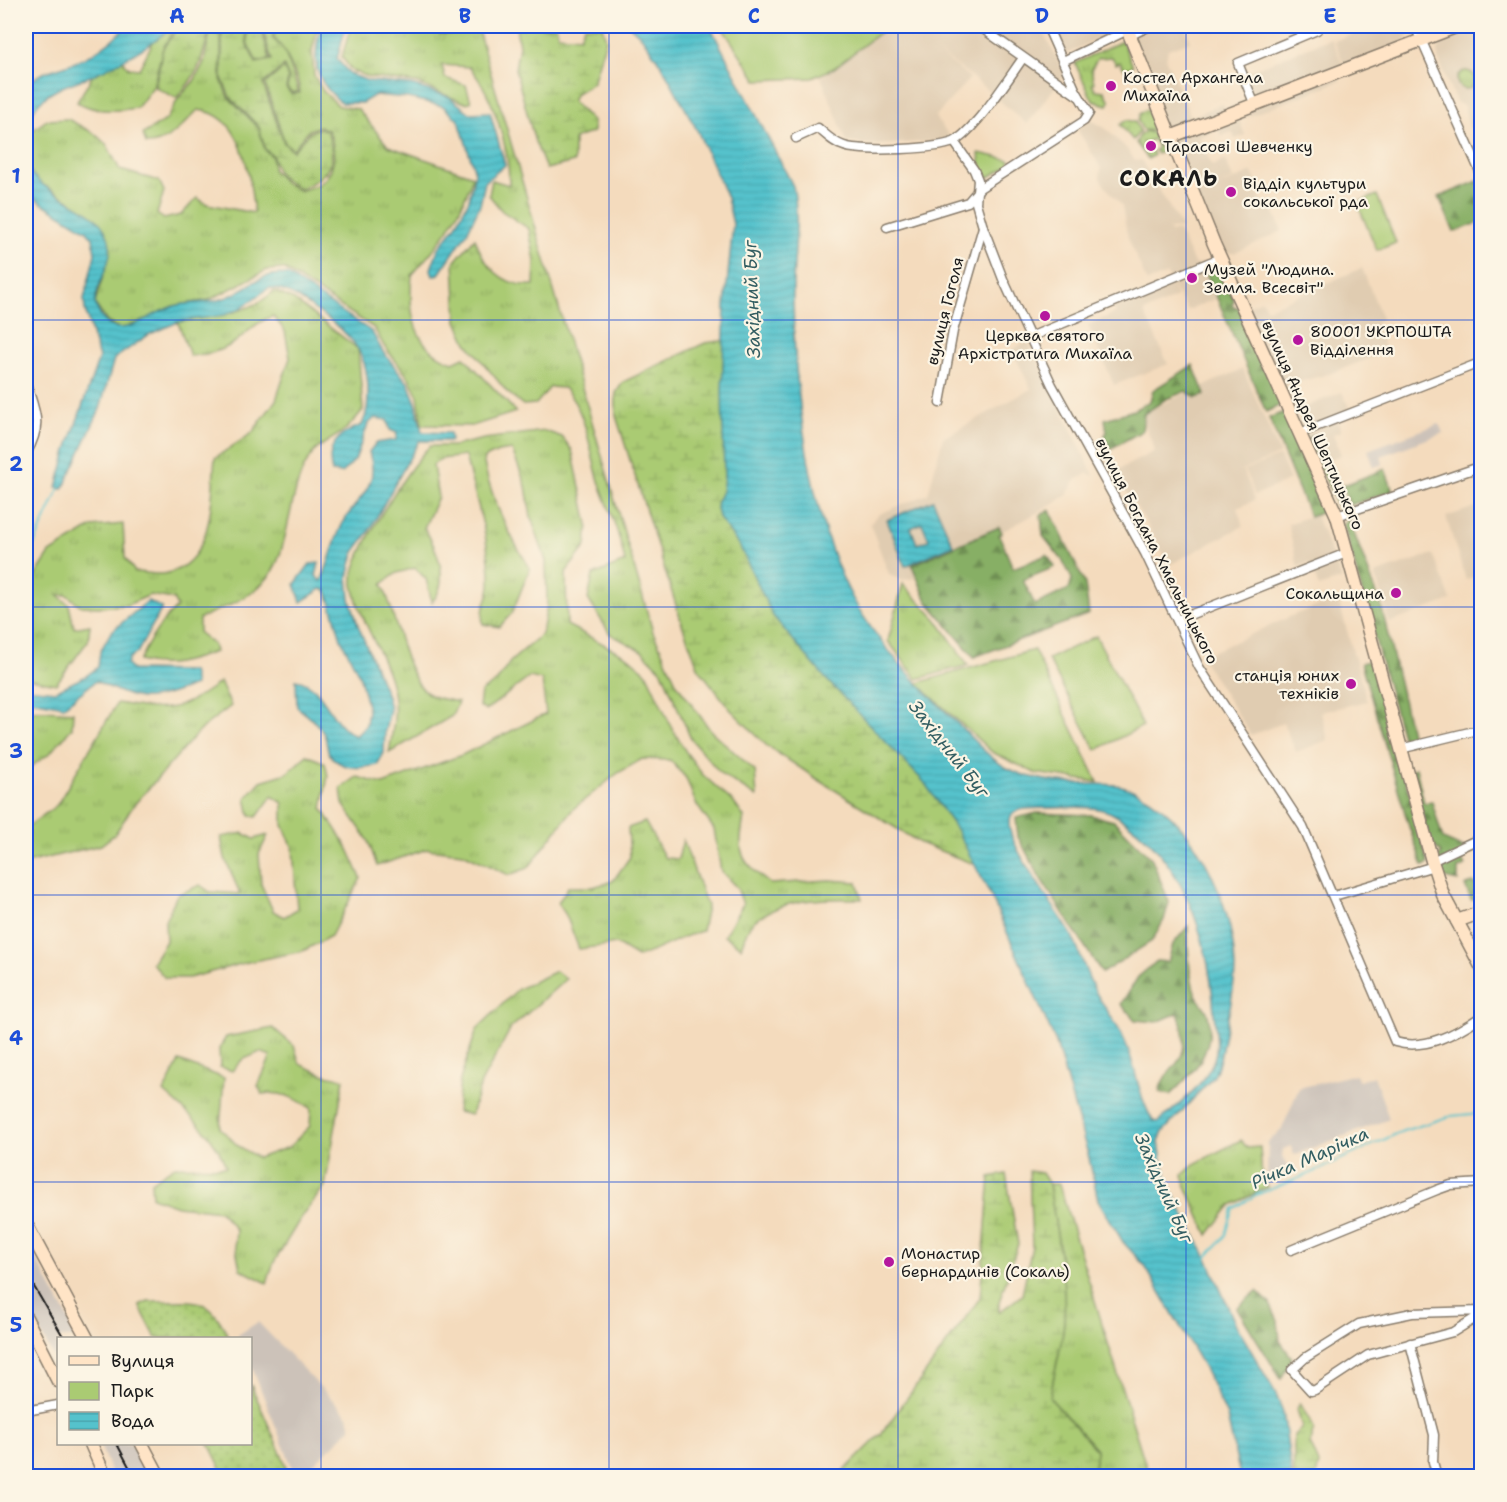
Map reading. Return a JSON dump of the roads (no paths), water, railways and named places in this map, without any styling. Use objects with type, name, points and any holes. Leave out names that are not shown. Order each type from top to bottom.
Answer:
[{"type":"street","points":[[979,26],[1078,96]]},
{"type":"street","points":[[887,228],[968,202],[975,192],[1084,121],[1089,113],[1078,96],[1047,26]]},
{"type":"street","points":[[1063,61],[1128,30],[1150,26]]},
{"type":"street","points":[[1415,26],[1482,176]]},
{"type":"street","points":[[1170,137],[1450,27]]},
{"type":"street","name":"вулиця Андрея Шептицького","points":[[1128,30],[1220,258],[1337,516],[1349,552],[1400,748],[1443,895],[1482,968]]},
{"type":"street","points":[[1254,104],[1238,63],[1317,30]]},
{"type":"street","points":[[796,138],[818,128],[842,146],[860,150],[904,149],[955,143],[973,124],[1023,58]]},
{"type":"street","name":"вулиця Богдана Хмельницького","points":[[955,143],[974,170],[978,180],[975,192],[983,227],[1003,279],[1052,385],[1145,553],[1199,668],[1303,827],[1395,1042],[1407,1046],[1457,1033],[1482,1016]]},
{"type":"street","name":"вулиця Гоголя","points":[[940,403],[953,331],[983,227]]},
{"type":"street","points":[[1030,337],[1220,258]]},
{"type":"street","points":[[1300,433],[1482,362]]},
{"type":"street","points":[[26,383],[38,425],[37,434],[26,454]]},
{"type":"street","points":[[1337,516],[1482,466]]},
{"type":"street","points":[[1177,620],[1349,552]]},
{"type":"street","points":[[1400,748],[1482,729]]},
{"type":"street","points":[[1334,896],[1433,863],[1472,842]]},
{"type":"street","points":[[1457,921],[1482,912]]},
{"type":"street","points":[[1291,1250],[1444,1187],[1482,1183]]},
{"type":"street","points":[[26,1224],[86,1337]]},
{"type":"street","points":[[1412,1313],[1482,1313],[1453,1332],[1368,1355],[1315,1390],[1311,1391],[1292,1370],[1305,1358],[1359,1324],[1412,1313]]},
{"type":"street","points":[[26,1318],[57,1379]]},
{"type":"street","points":[[1410,1342],[1434,1435],[1433,1462],[1437,1476]]},
{"type":"street","points":[[26,1411],[57,1405]]},
{"type":"street","points":[[92,1445],[105,1476]]},
{"type":"street","points":[[143,1445],[159,1476]]},
{"type":"water","points":[[126,26],[173,26],[155,41],[125,59],[48,95],[33,111],[26,133],[26,86],[40,75],[91,54],[107,44]]},
{"type":"water","points":[[321,26],[346,26],[337,59],[350,74],[368,81],[411,85],[449,97],[470,113],[490,112],[505,165],[485,182],[480,205],[467,233],[439,274],[433,276],[431,269],[438,249],[455,227],[469,200],[475,172],[459,121],[443,106],[408,98],[375,95],[362,103],[342,103],[325,86],[317,69],[316,49]]},
{"type":"water","name":"Західний Буг","points":[[630,26],[710,26],[793,186],[796,214],[793,282],[796,370],[807,452],[825,531],[838,567],[864,617],[888,650],[916,682],[981,748],[999,763],[1034,778],[1066,783],[1120,786],[1149,799],[1170,815],[1189,836],[1217,887],[1226,914],[1235,967],[1233,992],[1221,1055],[1214,1076],[1162,1133],[1159,1142],[1171,1190],[1207,1258],[1235,1323],[1275,1392],[1283,1412],[1292,1476],[1240,1476],[1227,1416],[1202,1364],[1145,1266],[1123,1242],[1098,1200],[1089,1158],[1056,1043],[990,894],[956,829],[924,782],[826,679],[773,616],[740,547],[719,518],[716,504],[722,491],[724,476],[722,393],[725,305],[733,224],[727,198],[698,132],[662,66],[642,37]],"holes":[[[1091,808],[1115,815],[1139,832],[1158,852],[1175,875],[1188,900],[1206,955],[1217,1037],[1216,1050],[1209,1071],[1197,1087],[1158,1122],[1153,1121],[1148,1112],[1126,1044],[1094,989],[1071,934],[1016,847],[1011,833],[1010,817],[1024,809]]]},
{"type":"water","points":[[26,163],[33,176],[44,186],[84,210],[105,230],[110,245],[109,260],[95,303],[101,317],[109,325],[117,328],[127,327],[173,306],[218,300],[271,275],[288,275],[372,332],[383,352],[408,383],[416,403],[422,432],[450,433],[451,441],[419,441],[368,533],[354,552],[348,577],[350,599],[358,625],[387,696],[390,709],[385,731],[384,753],[377,765],[350,767],[333,759],[327,749],[322,730],[297,707],[296,680],[314,689],[347,731],[356,736],[366,725],[368,710],[360,677],[341,639],[327,591],[321,589],[301,602],[295,584],[310,564],[319,563],[316,576],[321,581],[343,523],[370,483],[372,464],[369,452],[376,443],[396,440],[397,433],[390,430],[387,420],[375,418],[368,424],[355,460],[342,473],[332,472],[330,455],[335,442],[346,432],[362,425],[367,412],[367,374],[359,351],[345,333],[309,305],[288,293],[269,288],[241,308],[225,315],[178,322],[150,334],[114,359],[100,409],[63,489],[57,487],[68,447],[99,358],[84,299],[95,254],[93,238],[87,231],[27,194]]},
{"type":"water","points":[[933,500],[953,545],[905,566],[887,520]],"holes":[[[922,523],[929,540],[917,544],[911,528]]]},
{"type":"water","points":[[148,601],[162,608],[137,653],[129,658],[127,665],[132,670],[192,671],[195,685],[166,695],[144,698],[134,697],[96,681],[64,706],[26,699],[26,688],[55,691],[86,676],[98,667],[100,652],[111,632]]},
{"type":"waterway","points":[[26,562],[59,489]]},
{"type":"waterway","name":"Річка Марічка","points":[[1205,1259],[1226,1235],[1233,1209],[1256,1195],[1302,1177],[1403,1131],[1451,1116],[1482,1113]]},
{"type":"railway","points":[[26,1273],[63,1337]]},
{"type":"railway","points":[[118,1445],[134,1476]]},
{"type":"place","name":"Костел Архангела Михаїла","points":[[1111,86]]},
{"type":"place","name":"Тарасові Шевченку","points":[[1151,146]]},
{"type":"place","name":"Відділ культури сокальської рда","points":[[1231,192]]},
{"type":"place","name":"Музей \"Людина. Земля. Всесвіт\"","points":[[1192,278]]},
{"type":"place","name":"Церква святого Архістратига Михаїла","points":[[1045,316]]},
{"type":"place","name":"80001 УКРПОШТА Відділення","points":[[1298,340]]},
{"type":"place","name":"Сокальщина","points":[[1396,593]]},
{"type":"place","name":"станція юних техніків","points":[[1351,684]]},
{"type":"place","name":"Монастир бернардинів (Сокаль)","points":[[889,1262]]},
{"type":"district","name":"СОКАЛЬ","points":[[1169,178]]}]
